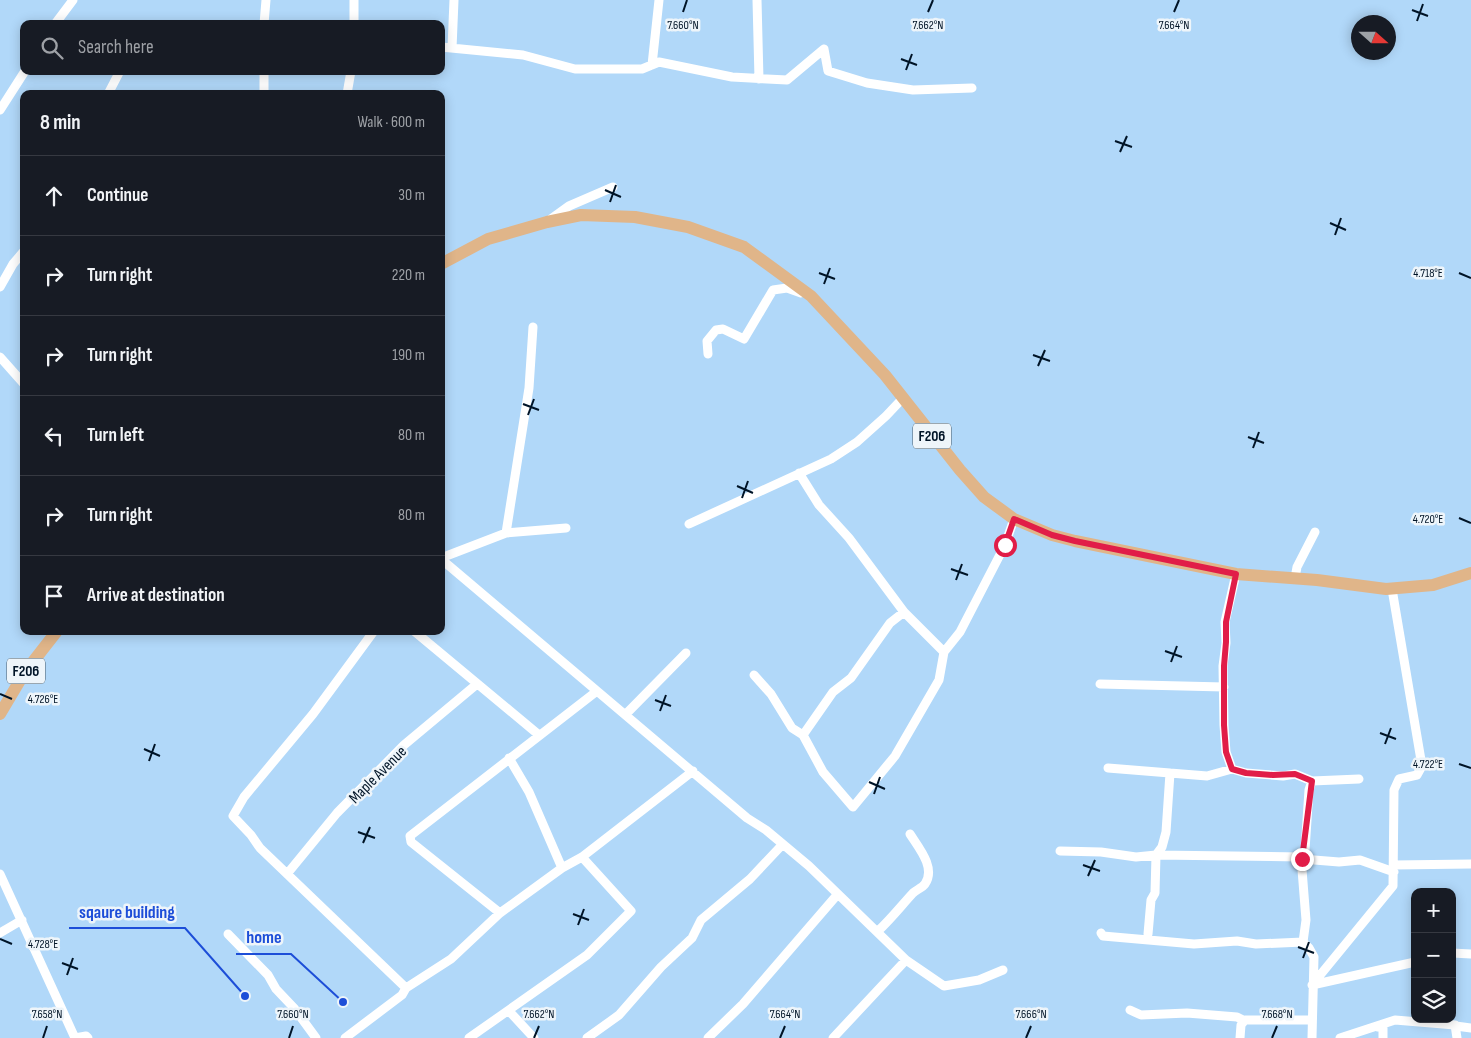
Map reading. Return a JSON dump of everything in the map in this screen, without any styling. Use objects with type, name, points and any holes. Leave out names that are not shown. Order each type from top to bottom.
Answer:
[{"type":"main road","name":"F206","points":[[445,262],[488,239],[547,222],[581,215],[626,217],[688,227],[744,247],[811,296],[885,375],[960,470],[984,497],[1014,519],[1052,535],[1075,541],[1236,574],[1295,578],[1392,589],[1432,585],[1471,573]]},
{"type":"main road","name":"F206","points":[[0,714],[25,672],[53,635]]},
{"type":"street","points":[[58,20],[72,0]]},
{"type":"street","points":[[264,20],[266,0]]},
{"type":"street","points":[[354,0],[354,20]]},
{"type":"street","points":[[452,48],[454,0]]},
{"type":"street","points":[[652,65],[659,0]]},
{"type":"street","points":[[757,0],[759,79]]},
{"type":"street","points":[[445,47],[523,55],[575,68],[642,69],[659,62],[732,77],[787,80],[824,49],[828,71],[867,83],[913,90],[972,88]]},
{"type":"street","points":[[0,110],[22,75]]},
{"type":"street","points":[[110,90],[118,75]]},
{"type":"street","points":[[264,75],[264,90]]},
{"type":"street","points":[[348,90],[350,75]]},
{"type":"street","points":[[547,222],[569,206],[613,187]]},
{"type":"street","points":[[0,287],[20,256]]},
{"type":"street","points":[[708,354],[707,341],[716,330],[723,329],[744,339],[773,290],[787,288],[811,296]]},
{"type":"street","points":[[506,533],[528,388],[533,327]]},
{"type":"street","points":[[0,357],[20,380]]},
{"type":"street","points":[[690,524],[831,459],[857,442],[903,398]]},
{"type":"street","points":[[799,473],[819,505],[849,538],[904,612],[944,652]]},
{"type":"street","points":[[754,675],[771,694],[792,728],[803,735],[823,772],[853,807],[895,756],[939,680],[944,652],[960,632],[1005,545],[1014,519]]},
{"type":"street","points":[[445,556],[506,533],[566,528]]},
{"type":"street","points":[[1295,578],[1297,566],[1315,532]]},
{"type":"street","points":[[445,561],[747,818],[766,830],[809,866],[906,960],[946,986],[979,980],[1004,970]]},
{"type":"street","points":[[1232,769],[1226,752],[1224,687],[1226,622],[1236,574]]},
{"type":"street","points":[[1312,985],[1393,886],[1394,790],[1399,779],[1417,775],[1422,766],[1392,589]]},
{"type":"street","points":[[803,735],[833,692],[851,678],[890,623],[904,612]]},
{"type":"street","points":[[371,635],[313,714],[244,797],[233,816],[251,835],[260,848],[406,988]]},
{"type":"street","points":[[419,635],[539,735]]},
{"type":"street","points":[[626,714],[686,653]]},
{"type":"street","name":"Maple Avenue","points":[[287,874],[337,813],[404,745],[477,684]]},
{"type":"street","points":[[1100,684],[1224,687]]},
{"type":"street","points":[[500,913],[411,842],[410,836],[597,691]]},
{"type":"street","points":[[509,758],[528,792],[562,868]]},
{"type":"street","points":[[1108,768],[1207,776],[1232,769],[1246,773],[1295,774],[1312,781],[1359,779]]},
{"type":"street","points":[[345,1038],[402,995],[406,988],[451,959],[500,913],[562,868],[582,857],[693,771]]},
{"type":"street","points":[[1148,934],[1151,900],[1155,893],[1156,855],[1162,847],[1166,832],[1170,773]]},
{"type":"street","points":[[1312,781],[1309,790],[1305,850],[1302,858],[1312,1038]]},
{"type":"street","points":[[878,931],[899,912],[914,892],[924,886],[928,878],[928,865],[910,834]]},
{"type":"street","points":[[587,1038],[619,1015],[661,967],[692,938],[701,920],[750,879],[782,844]]},
{"type":"street","points":[[1060,851],[1101,852],[1136,857],[1156,855],[1302,858],[1339,862],[1360,860],[1394,869],[1471,864]]},
{"type":"street","points":[[469,1038],[509,1012],[572,963],[587,955],[631,911],[582,857]]},
{"type":"street","points":[[0,874],[75,1038],[86,1036],[88,1038]]},
{"type":"street","points":[[708,1038],[743,1004],[838,895]]},
{"type":"street","points":[[0,933],[22,920]]},
{"type":"street","points":[[1101,933],[1103,936],[1127,939],[1194,944],[1237,941],[1256,944],[1306,945]]},
{"type":"street","points":[[228,934],[268,975],[276,989],[294,1008],[316,1038]]},
{"type":"street","points":[[1306,945],[1314,957],[1312,1038]]},
{"type":"street","points":[[1456,953],[1471,954]]},
{"type":"street","points":[[833,1038],[906,960]]},
{"type":"street","points":[[1312,985],[1411,963]]},
{"type":"street","points":[[1130,1010],[1141,1015],[1186,1013],[1236,1017],[1243,1020],[1310,1020]]},
{"type":"street","points":[[509,1012],[534,1038]]},
{"type":"street","points":[[1240,1038],[1243,1020]]},
{"type":"street","points":[[1341,1038],[1395,1020],[1471,1028]]},
{"type":"street","points":[[1341,1038],[1383,1025],[1383,1038]]},
{"type":"street","points":[[1456,1026],[1457,1038]]},
{"type":"place","name":"sqaure building","points":[[245,996]]},
{"type":"place","name":"home","points":[[343,1002]]},
{"type":"route","points":[[1005,545],[1014,519],[1052,535],[1075,541],[1236,574],[1226,622],[1223,697],[1226,752],[1232,769],[1246,773],[1283,776],[1295,774],[1312,781],[1309,790],[1305,850],[1302,859]]}]
